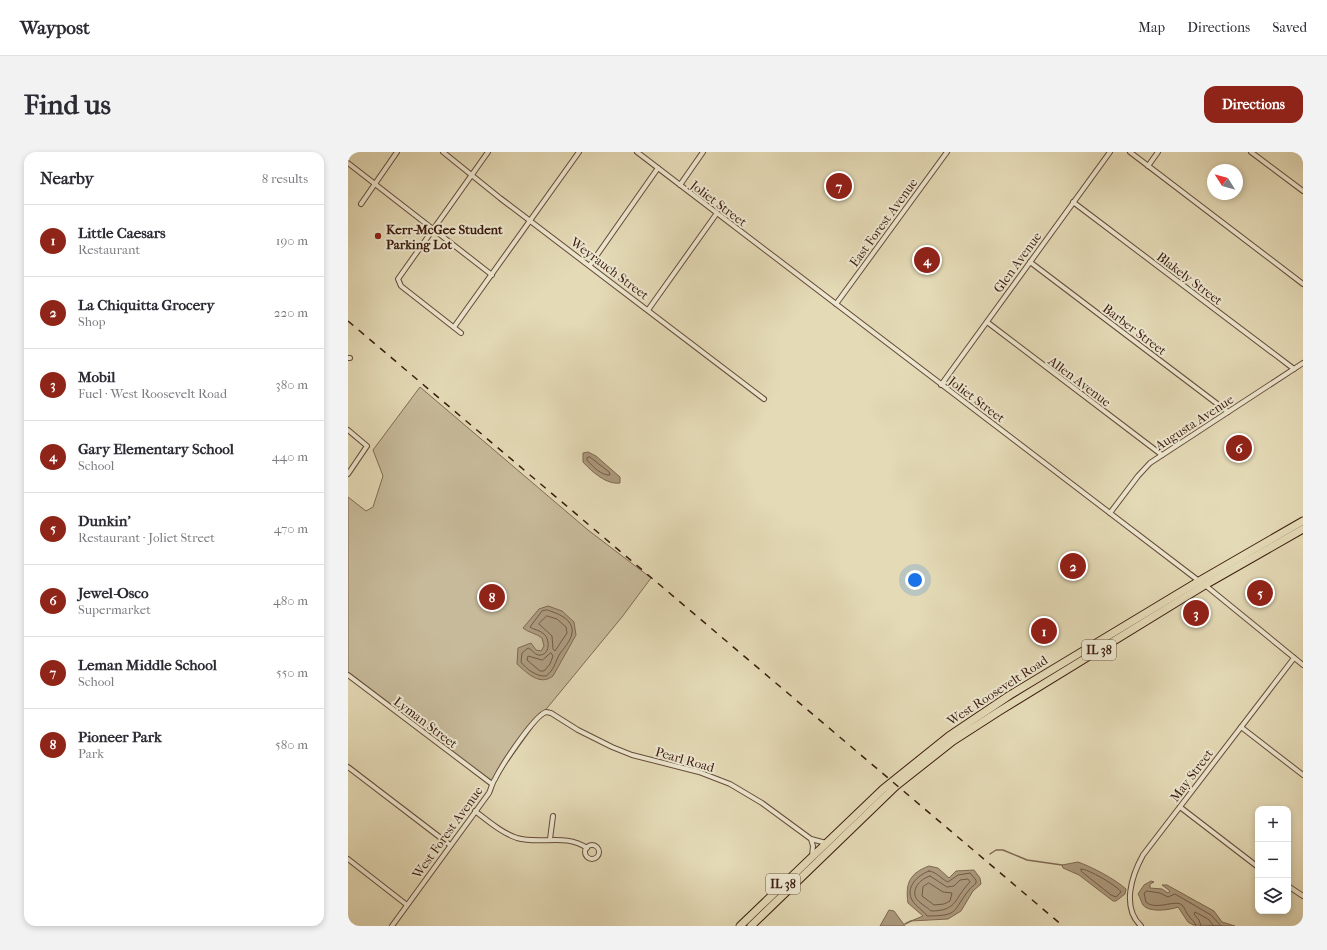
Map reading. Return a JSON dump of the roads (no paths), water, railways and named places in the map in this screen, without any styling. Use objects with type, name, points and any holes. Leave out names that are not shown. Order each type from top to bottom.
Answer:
[{"type":"main road","name":"West Roosevelt Road","points":[[752,926],[896,786],[939,752],[988,718],[1303,521]]},
{"type":"main road","name":"West Roosevelt Road","points":[[740,926],[897,776],[958,729],[1010,695],[1202,583],[1303,529]]},
{"type":"street","points":[[361,204],[374,183],[397,152]]},
{"type":"street","name":"Weyrauch Street","points":[[443,152],[764,399]]},
{"type":"street","points":[[461,333],[402,287],[398,280],[399,274],[488,152]]},
{"type":"street","points":[[454,327],[579,152]]},
{"type":"street","name":"Joliet Street","points":[[637,152],[1202,583],[1303,665]]},
{"type":"street","points":[[680,185],[703,152]]},
{"type":"street","name":"East Forest Avenue","points":[[836,304],[947,152]]},
{"type":"street","name":"Glen Avenue","points":[[941,385],[1110,152]]},
{"type":"street","points":[[1130,152],[1303,284]]},
{"type":"street","points":[[1148,166],[1158,152]]},
{"type":"street","points":[[1251,152],[1303,191]]},
{"type":"street","points":[[348,163],[492,275]]},
{"type":"street","points":[[590,265],[658,168]]},
{"type":"street","name":"Blakely Street","points":[[1073,202],[1294,369]]},
{"type":"street","points":[[648,310],[717,213]]},
{"type":"street","name":"Barber Street","points":[[1030,262],[1228,412]]},
{"type":"street","name":"Allen Avenue","points":[[987,322],[1162,455]]},
{"type":"street","name":"Augusta Avenue","points":[[1110,513],[1141,472],[1162,455],[1303,363]]},
{"type":"street","points":[[348,430],[367,446],[348,474]]},
{"type":"street","name":"May Street","points":[[1141,926],[1133,916],[1130,908],[1130,890],[1132,879],[1140,861],[1294,658]]},
{"type":"street","name":"Lyman Street","points":[[348,675],[492,784]]},
{"type":"street","name":"Pearl Road","points":[[546,712],[551,713],[591,737],[625,752],[699,772],[730,784],[767,806],[811,839],[826,843]]},
{"type":"street","name":"West Forest Avenue","points":[[392,926],[489,793],[492,784],[538,718],[546,712]]},
{"type":"street","points":[[1241,727],[1303,775]]},
{"type":"street","points":[[348,767],[450,846]]},
{"type":"street","points":[[1180,807],[1255,865]]},
{"type":"street","points":[[475,812],[505,833],[518,838],[568,840],[587,848]]},
{"type":"street","points":[[550,839],[553,816]]},
{"type":"street","points":[[811,839],[813,846],[812,856]]},
{"type":"street","points":[[348,859],[407,905]]},
{"type":"street","points":[[1291,888],[1303,896]]},
{"type":"water","points":[[588,452],[596,456],[620,477],[620,483],[610,482],[595,474],[583,462],[583,453]]},
{"type":"water","points":[[548,606],[562,611],[574,622],[576,635],[553,676],[543,680],[534,678],[517,664],[518,648],[531,643],[536,650],[541,651],[544,646],[542,638],[523,628],[539,609]]},
{"type":"water","points":[[1078,862],[1116,881],[1126,889],[1125,894],[1116,901],[1113,901],[1079,875],[1063,868],[1062,865]]},
{"type":"water","points":[[929,866],[938,868],[949,878],[956,871],[974,870],[980,878],[981,884],[973,891],[961,911],[948,919],[911,921],[923,916],[908,903],[908,884],[917,872]]},
{"type":"water","points":[[1151,881],[1154,882],[1150,884],[1150,888],[1162,889],[1168,893],[1170,891],[1162,885],[1167,885],[1214,911],[1222,922],[1235,926],[1193,925],[1188,922],[1178,907],[1160,910],[1146,908],[1138,894],[1144,885]]},
{"type":"water","points":[[889,910],[894,911],[905,926],[880,926]]},
{"type":"waterway","points":[[990,854],[996,850],[1003,850],[1027,860],[1062,865]]},
{"type":"waterway","points":[[905,924],[911,921]]},
{"type":"railway","points":[[348,321],[1063,926]]},
{"type":"place","name":"Leman Middle School","points":[[839,186]]},
{"type":"place","name":"Kerr-McGee Student Parking Lot","points":[[378,236]]},
{"type":"place","name":"Gary Elementary School","points":[[927,260]]},
{"type":"place","name":"Jewel-Osco","points":[[1239,448]]},
{"type":"place","name":"La Chiquitta Grocery","points":[[1073,566]]},
{"type":"place","name":"Dunkin'","points":[[1260,593]]},
{"type":"place","name":"Pioneer Park","points":[[492,597]]},
{"type":"place","name":"Mobil","points":[[1196,613]]},
{"type":"place","name":"Little Caesars","points":[[1044,631]]}]
